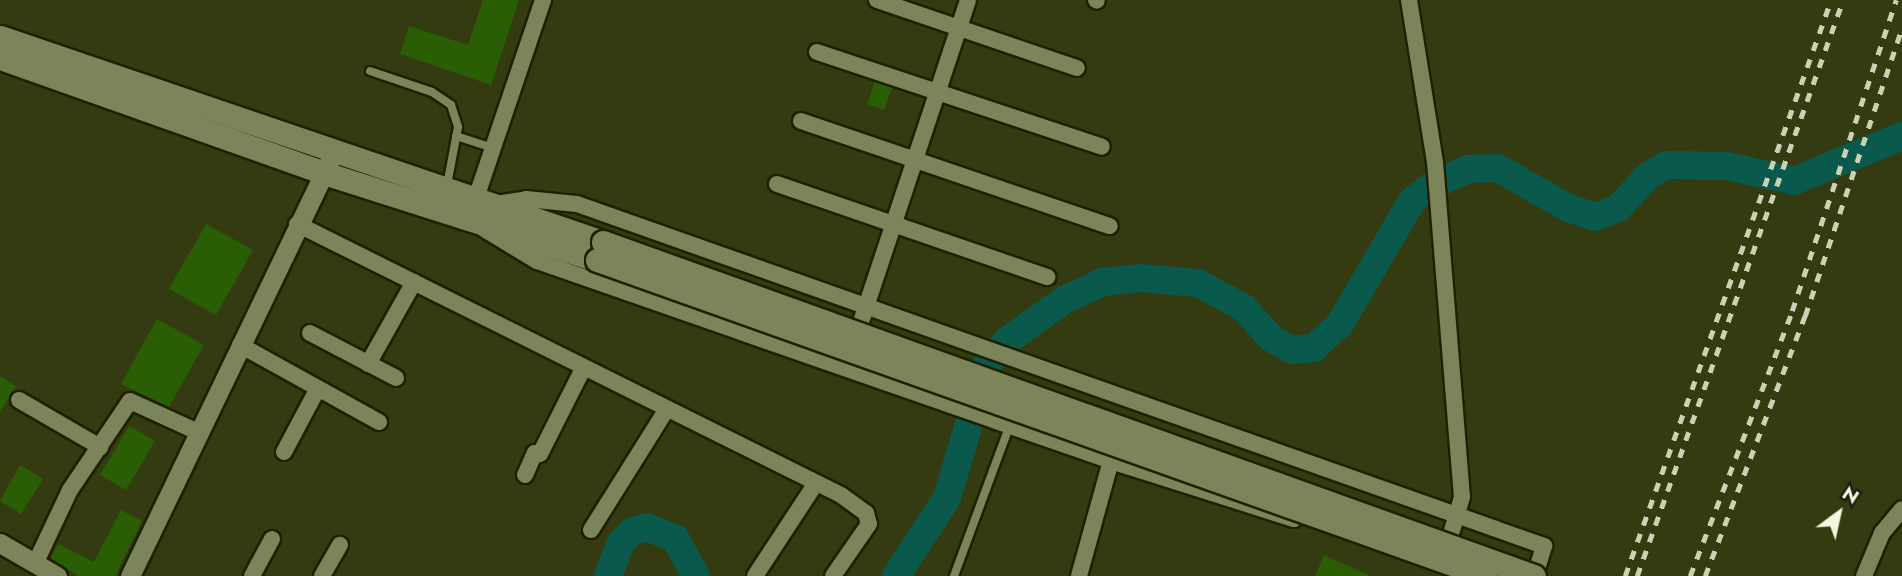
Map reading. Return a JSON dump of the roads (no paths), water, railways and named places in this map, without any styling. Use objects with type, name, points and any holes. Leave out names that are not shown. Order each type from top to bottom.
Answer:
[{"type":"main road","points":[[0,37],[447,189],[480,207]]},
{"type":"main road","points":[[0,58],[324,173],[480,207],[1486,576]]},
{"type":"main road","points":[[600,251],[1534,576]]},
{"type":"street","points":[[480,207],[495,148],[543,0]]},
{"type":"street","points":[[877,0],[1077,68]]},
{"type":"street","points":[[846,367],[968,0]]},
{"type":"street","points":[[1409,0],[1435,162],[1436,206],[1462,498],[1459,516],[1440,566]]},
{"type":"street","points":[[817,52],[1102,147]]},
{"type":"street","points":[[801,121],[1110,226]]},
{"type":"street","points":[[130,576],[334,150]]},
{"type":"street","points":[[778,184],[1047,277]]},
{"type":"street","points":[[480,207],[526,199],[577,204],[1544,546],[1534,576]]},
{"type":"street","points":[[480,207],[512,250],[537,261],[1111,461],[1469,576]]},
{"type":"street","points":[[298,224],[816,483],[866,513],[869,524],[833,576]]},
{"type":"street","points":[[368,364],[414,282]]},
{"type":"street","points":[[310,333],[396,378]]},
{"type":"street","points":[[240,345],[379,422]]},
{"type":"street","points":[[525,475],[584,367]]},
{"type":"street","points":[[284,452],[318,388]]},
{"type":"street","points":[[19,400],[100,447]]},
{"type":"street","points":[[31,568],[70,490],[132,401],[198,432]]},
{"type":"street","points":[[591,530],[667,409]]},
{"type":"street","points":[[1079,576],[1111,461]]},
{"type":"street","points":[[755,576],[816,483]]},
{"type":"street","points":[[1864,576],[1882,533],[1902,509]]},
{"type":"street","points":[[252,576],[272,539]]},
{"type":"street","points":[[0,543],[31,568],[57,576]]},
{"type":"street","points":[[322,576],[340,545]]},
{"type":"lane","points":[[370,71],[444,98],[456,113],[456,136],[447,189]]},
{"type":"lane","points":[[456,136],[495,148]]},
{"type":"lane","points":[[954,576],[1007,424]]},
{"type":"waterway","points":[[896,576],[947,498],[986,366],[1008,340],[1064,300],[1103,282],[1140,278],[1198,283],[1244,308],[1271,338],[1292,350],[1314,348],[1340,324],[1412,201],[1431,186],[1468,169],[1498,168],[1568,208],[1595,217],[1618,208],[1648,176],[1666,165],[1727,166],[1794,181],[1902,136]]},
{"type":"waterway","points":[[608,576],[620,544],[631,532],[646,527],[675,538],[696,576]]},
{"type":"railway","points":[[1625,576],[1831,0]]},
{"type":"railway","points":[[1637,576],[1843,0]]},
{"type":"railway","points":[[1690,576],[1792,311],[1896,0]]},
{"type":"railway","points":[[1705,576],[1805,316],[1902,28]]}]
